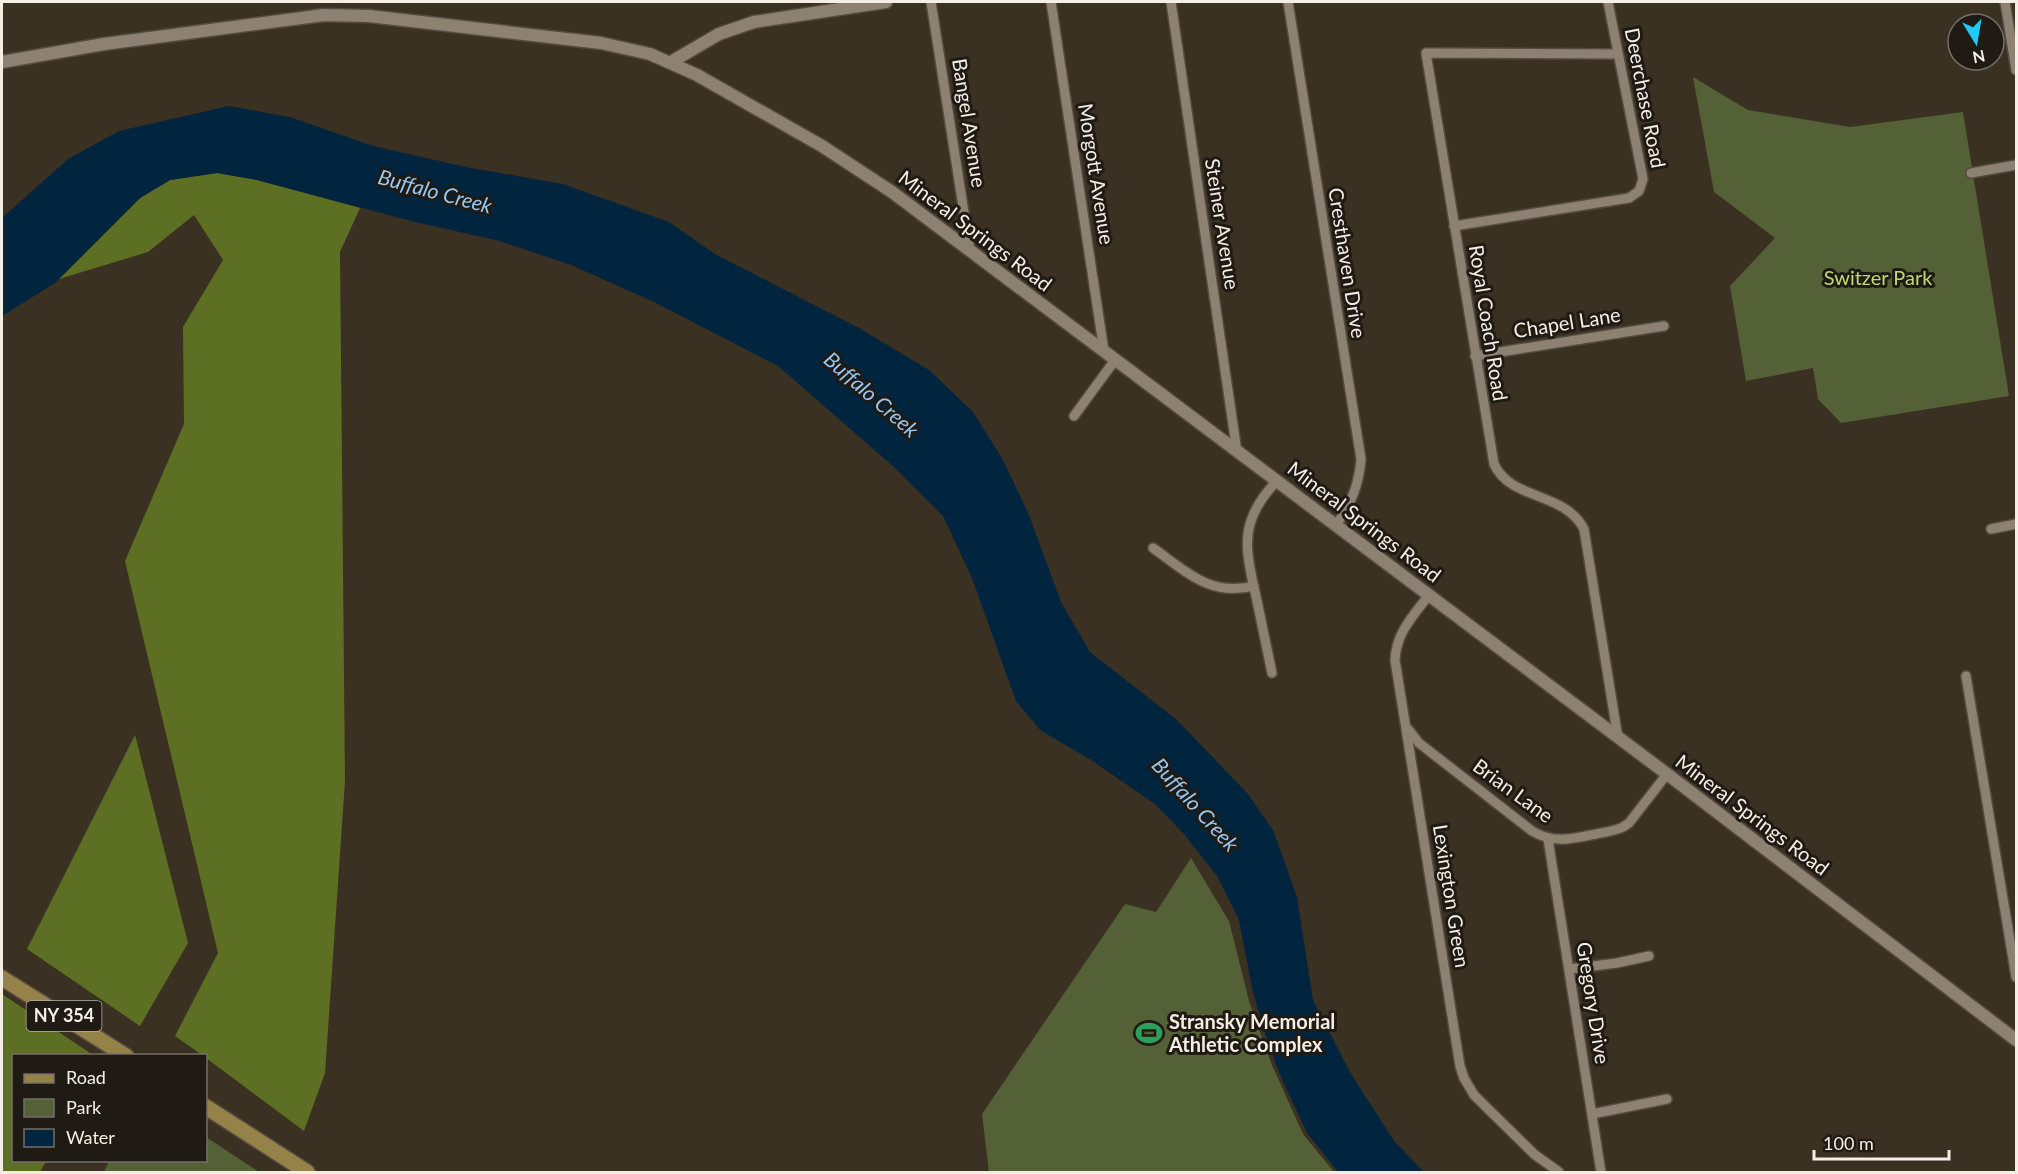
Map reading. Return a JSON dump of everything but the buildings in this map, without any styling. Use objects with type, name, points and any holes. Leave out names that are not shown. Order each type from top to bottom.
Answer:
[{"type":"main road","name":"NY 354","points":[[2,978],[123,1054]]},
{"type":"main road","points":[[207,1108],[307,1173]]},
{"type":"street","points":[[671,62],[719,34],[754,22],[886,2]]},
{"type":"street","name":"Bangel Avenue","points":[[931,2],[970,251]]},
{"type":"street","name":"Morgott Avenue","points":[[1051,2],[1104,351]]},
{"type":"street","name":"Steiner Avenue","points":[[1171,2],[1237,452]]},
{"type":"street","name":"Cresthaven Drive","points":[[1288,2],[1360,459],[1357,486],[1336,525]]},
{"type":"street","name":"Deerchase Road","points":[[1454,226],[1629,198],[1639,191],[1643,179],[1608,2]]},
{"type":"street","points":[[2005,2],[2016,70]]},
{"type":"street","name":"Mineral Springs Road","points":[[2,62],[104,44],[324,15],[380,17],[601,43],[650,54],[671,62],[750,105],[855,167],[1336,525],[2016,1040]]},
{"type":"street","name":"Royal Coach Road","points":[[1617,54],[1426,53],[1494,464],[1504,480],[1560,505],[1579,519],[1584,529],[1618,738]]},
{"type":"street","points":[[1971,173],[2016,165]]},
{"type":"street","name":"Chapel Lane","points":[[1475,356],[1664,326]]},
{"type":"street","points":[[1074,416],[1115,360]]},
{"type":"street","points":[[1272,673],[1248,549],[1250,524],[1262,498],[1277,481]]},
{"type":"street","points":[[1991,528],[2016,524]]},
{"type":"street","points":[[1153,548],[1206,584],[1229,590],[1254,586]]},
{"type":"street","name":"Lexington Green","points":[[1429,595],[1402,631],[1395,660],[1458,1054],[1464,1078],[1474,1095],[1534,1154],[1559,1173]]},
{"type":"street","points":[[1966,676],[2016,976]]},
{"type":"street","name":"Brian Lane","points":[[1406,723],[1419,743],[1532,831],[1548,838],[1568,840],[1623,827],[1629,823],[1667,774]]},
{"type":"street","name":"Gregory Drive","points":[[1548,838],[1601,1173]]},
{"type":"street","points":[[1569,969],[1649,956]]},
{"type":"street","points":[[1592,1114],[1667,1099]]},
{"type":"green space","name":"Switzer Park","points":[[1693,77],[1748,110],[1850,127],[1963,112],[2009,396],[1841,423],[1818,399],[1813,368],[1746,381],[1730,286],[1775,238],[1714,192]]},
{"type":"green space","points":[[217,173],[257,180],[360,208],[340,252],[345,781],[325,1073],[304,1131],[207,1059],[207,1054],[201,1054],[175,1036],[218,953],[125,561],[184,424],[183,327],[223,260],[194,215],[148,252],[59,279],[140,198],[170,180]]},
{"type":"green space","points":[[135,735],[188,943],[140,1026],[27,949]]},
{"type":"green space","name":"Stransky Memorial Athletic Complex","points":[[1191,858],[1229,921],[1249,1001],[1272,1065],[1303,1134],[1334,1172],[989,1172],[982,1114],[1125,904],[1156,912]]},
{"type":"green space","points":[[2,994],[92,1054],[12,1054],[12,1162],[45,1162],[40,1172],[2,1172]]},
{"type":"green space","points":[[207,1138],[259,1172],[104,1172],[109,1162],[207,1162]]},
{"type":"water","name":"Buffalo Creek","points":[[229,106],[290,117],[373,146],[466,167],[563,184],[669,222],[715,254],[859,328],[929,370],[973,412],[1002,458],[1029,515],[1061,602],[1090,652],[1177,720],[1248,794],[1273,830],[1297,897],[1313,1000],[1351,1074],[1395,1142],[1424,1172],[1338,1172],[1307,1133],[1280,1075],[1252,988],[1239,920],[1217,876],[1184,834],[1155,804],[1091,760],[1040,730],[1016,701],[972,578],[943,516],[894,467],[778,366],[652,301],[571,265],[500,241],[415,222],[257,180],[217,173],[170,180],[140,198],[55,283],[2,316],[2,218],[68,159],[119,131]]},
{"type":"place","name":"Stransky Memorial Athletic Complex","points":[[1149,1033]]}]
